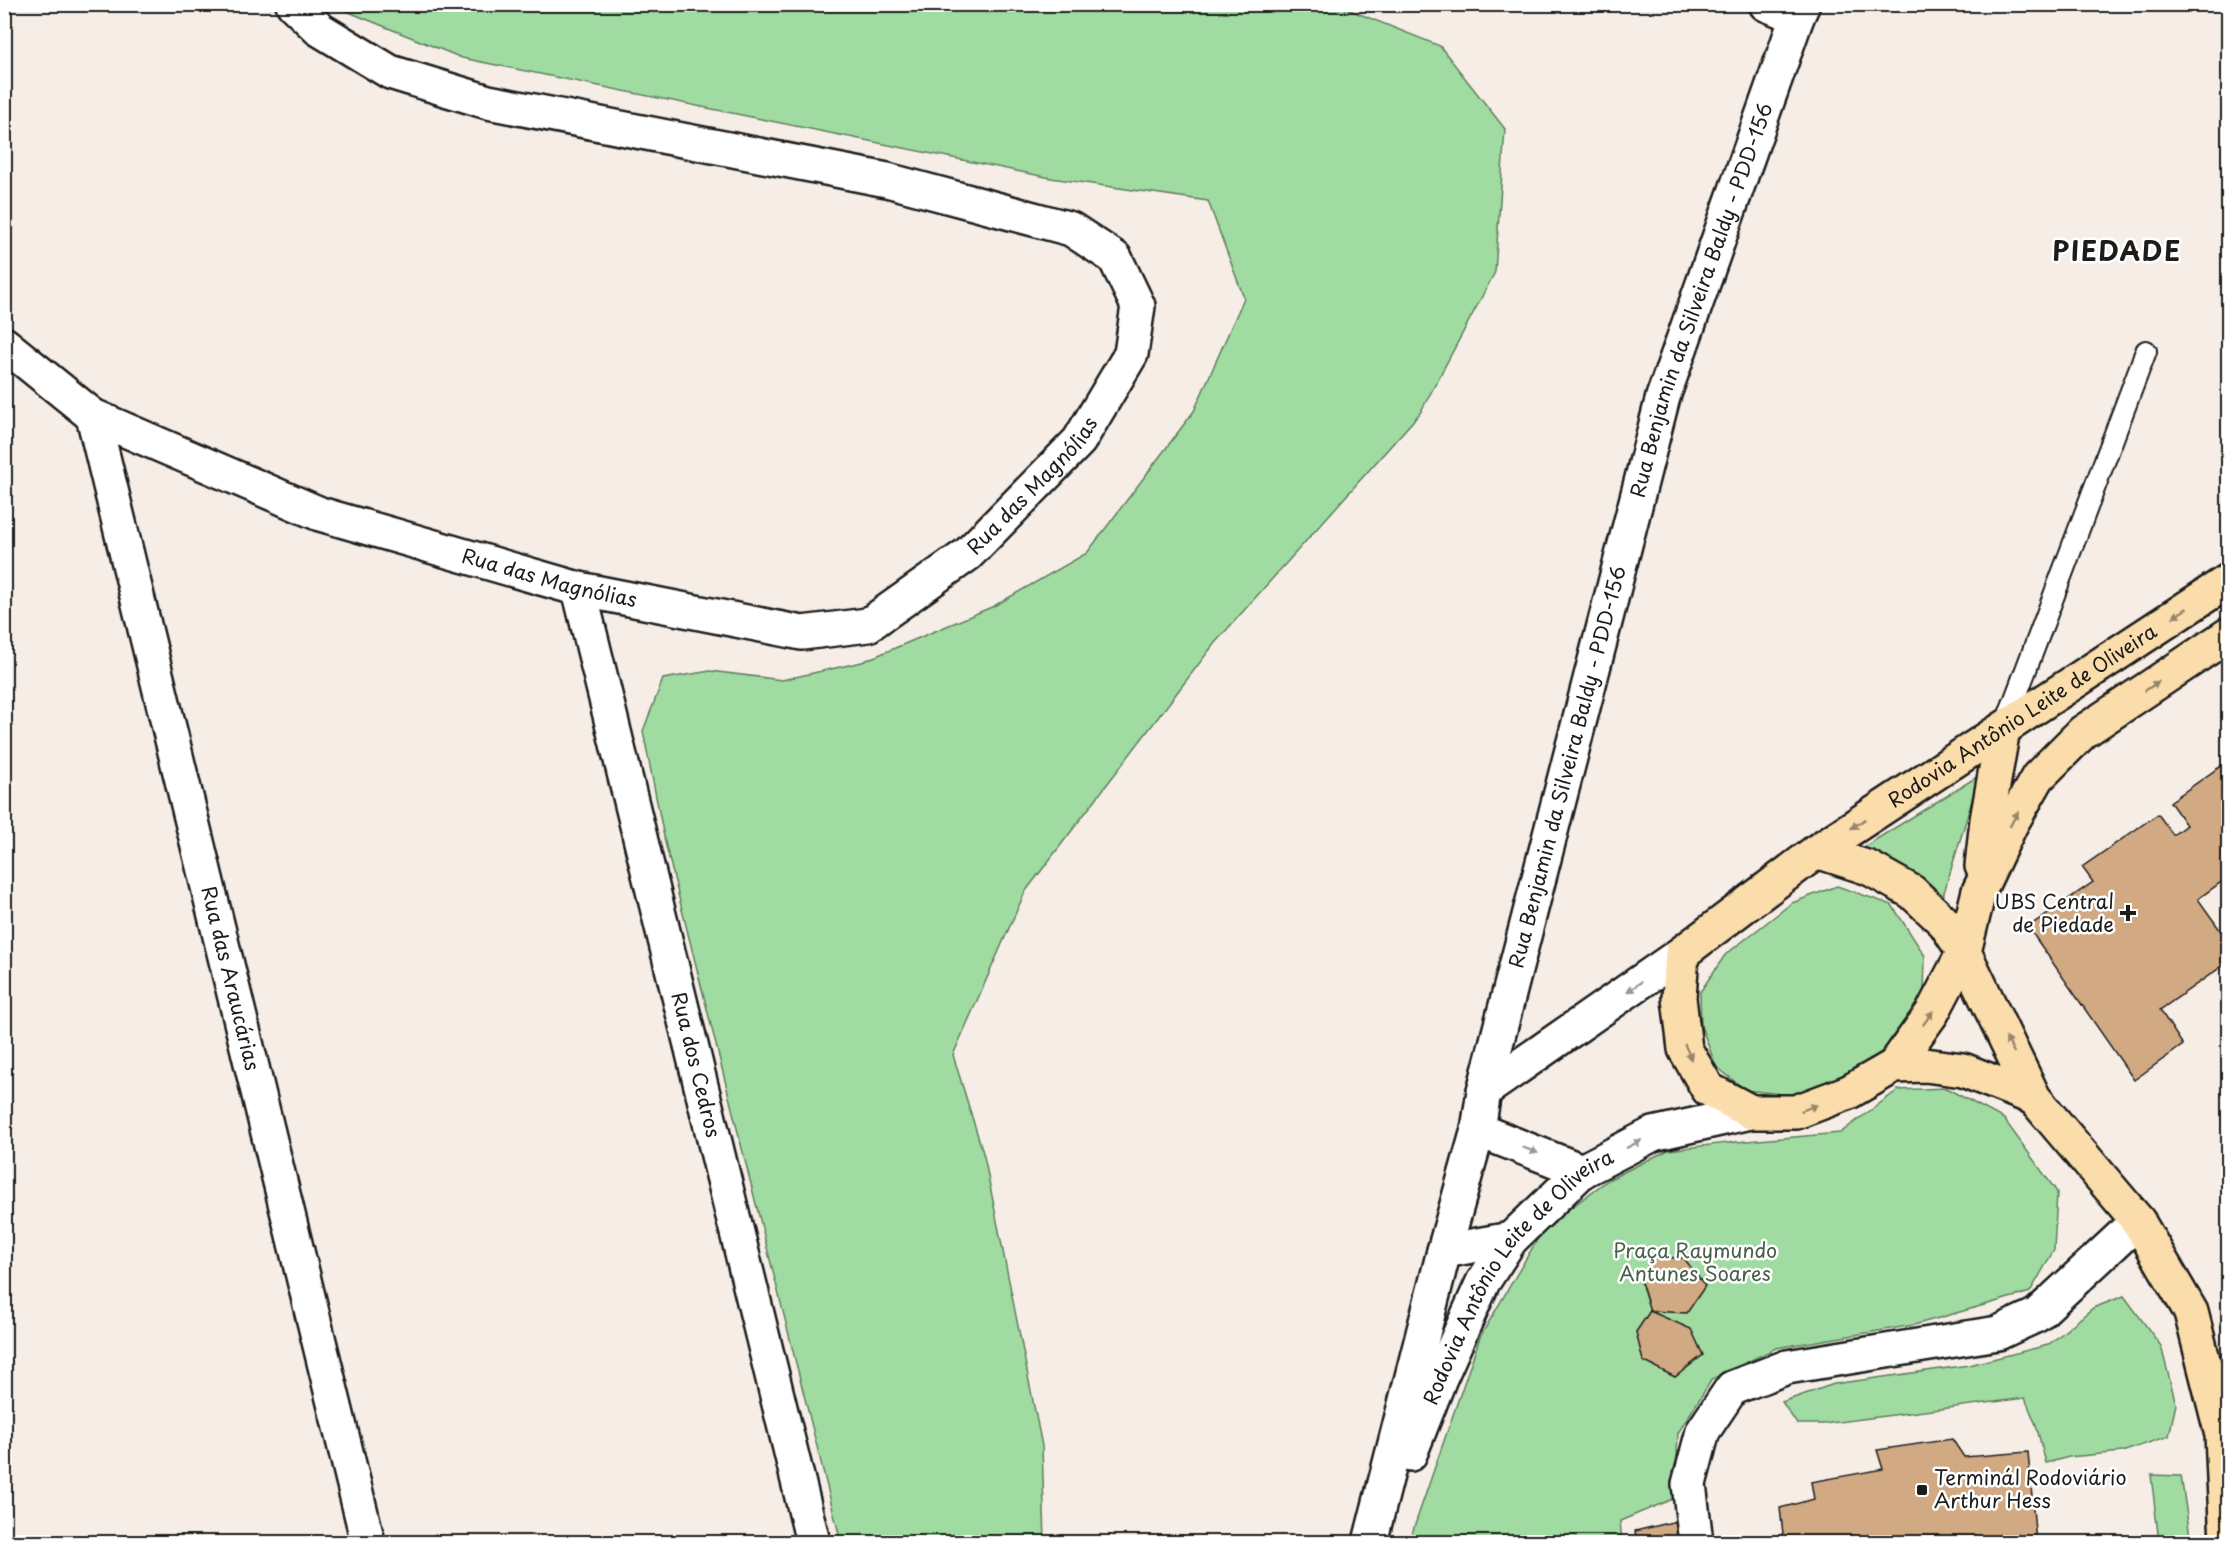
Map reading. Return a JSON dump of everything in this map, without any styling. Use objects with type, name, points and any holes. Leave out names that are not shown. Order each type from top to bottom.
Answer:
[{"type":"main road","name":"Rodovia Antônio Leite de Oliveira","points":[[2229,581],[1817,851],[1682,953],[1678,998],[1685,1049],[1708,1089],[1751,1112],[1796,1112],[1849,1092],[1894,1066],[1932,1013],[1964,952],[1979,891],[2011,824],[2038,777],[2083,732],[2229,635]]},
{"type":"main road","points":[[1979,891],[1987,820],[2003,729]]},
{"type":"main road","points":[[1817,851],[1869,868],[1912,892],[1945,922],[1964,952],[2034,1098],[2138,1221],[2191,1312],[2222,1435],[2227,1542]]},
{"type":"main road","points":[[1894,1066],[1925,1065],[1963,1070],[2034,1098]]},
{"type":"street","name":"Rua das Magnólias","points":[[4,344],[93,416],[320,514],[579,589],[802,633],[868,625],[968,554],[1079,441],[1131,354],[1138,306],[1115,258],[1071,229],[887,180],[488,102],[390,72],[319,29],[293,4]]},
{"type":"street","points":[[1766,4],[1800,10]]},
{"type":"street","name":"Rua Benjamin da Silveira Baldy - PDD-156","points":[[1370,1542],[1444,1251],[1478,1130],[1485,1091],[1663,397],[1800,10]]},
{"type":"street","name":"Rua das Araucárias","points":[[93,416],[368,1542]]},
{"type":"street","name":"Rua dos Cedros","points":[[579,589],[813,1542]]},
{"type":"street","name":"Rodovia Antônio Leite de Oliveira","points":[[1485,1091],[1682,953]]},
{"type":"street","name":"Rodovia Antônio Leite de Oliveira","points":[[1376,1542],[1440,1378],[1483,1282],[1511,1239],[1582,1171],[1653,1134],[1751,1112]]},
{"type":"street","points":[[1478,1130],[1582,1171]]},
{"type":"street","points":[[1696,1542],[1689,1484],[1703,1431],[1732,1388],[1787,1366],[1998,1333],[2037,1315],[2138,1221]]},
{"type":"street","points":[[1444,1251],[1511,1239]]},
{"type":"lane","points":[[2003,729],[2146,351]]},
{"type":"green space","points":[[336,5],[1337,5],[1440,46],[1505,129],[1495,272],[1420,413],[1214,644],[1025,892],[953,1055],[984,1156],[1042,1446],[1045,1542],[841,1542],[665,842],[643,731],[663,679],[710,671],[782,680],[862,662],[994,606],[1087,553],[1194,411],[1244,298],[1208,201],[1051,178],[462,58]]},
{"type":"green space","points":[[1980,775],[1941,902],[1859,850]]},
{"type":"green space","points":[[1837,886],[1892,905],[1925,956],[1924,994],[1910,1024],[1881,1053],[1857,1068],[1819,1088],[1791,1095],[1745,1090],[1716,1066],[1701,1026],[1700,992],[1725,955],[1792,903]]},
{"type":"green space","name":"Praça Raymundo Antunes Soares","points":[[1946,1088],[2004,1119],[2057,1192],[2054,1250],[2030,1292],[1914,1325],[1776,1348],[1712,1379],[1678,1433],[1675,1498],[1620,1521],[1622,1542],[1409,1542],[1480,1337],[1544,1228],[1608,1180],[1668,1150],[1840,1133],[1898,1090]]},
{"type":"green space","points":[[2124,1296],[2161,1346],[2176,1404],[2169,1436],[2122,1452],[2069,1457],[2046,1463],[2036,1425],[2025,1398],[1823,1424],[1797,1424],[1782,1402],[1834,1384],[1969,1365],[2048,1345],[2093,1308]]},
{"type":"green space","points":[[2151,1475],[2181,1476],[2191,1542],[2159,1542]]},
{"type":"building","name":"UBS Central de Piedade","points":[[2228,761],[2228,877],[2198,899],[2228,941],[2228,962],[2160,1010],[2183,1045],[2134,1080],[2028,927],[2093,882],[2082,867],[2158,814],[2173,835],[2186,825],[2170,802]]},
{"type":"building","points":[[1651,1257],[1684,1258],[1705,1286],[1687,1313],[1650,1311],[1641,1282]]},
{"type":"building","points":[[1650,1311],[1691,1329],[1703,1355],[1675,1377],[1643,1361],[1636,1332]]},
{"type":"building","name":"Terminál Rodoviário Arthur Hess","points":[[1952,1439],[1964,1457],[2028,1452],[2036,1542],[1784,1542],[1780,1508],[1814,1499],[1811,1482],[1883,1469],[1877,1450]]},
{"type":"building","points":[[1677,1521],[1680,1542],[1637,1542],[1635,1531]]},
{"type":"place","name":"UBS Central de Piedade","points":[[2128,913]]},
{"type":"place","name":"Terminál Rodoviário Arthur Hess","points":[[1922,1490]]},
{"type":"district","name":"PIEDADE","points":[[2117,252]]}]
